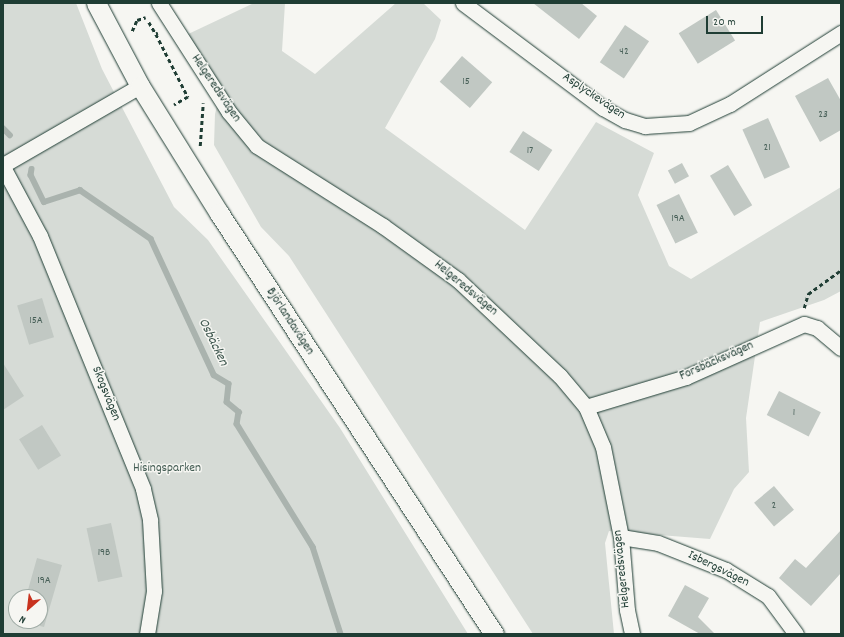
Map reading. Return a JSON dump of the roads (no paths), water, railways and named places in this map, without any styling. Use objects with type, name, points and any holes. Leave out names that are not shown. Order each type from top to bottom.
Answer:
[{"type":"street","name":"Björlandavägen","points":[[96,3],[140,86],[262,280],[494,634]]},
{"type":"street","name":"Helgeredsvägen","points":[[159,3],[229,112],[258,146],[383,226],[458,280],[560,376],[586,407],[603,447],[621,537],[627,610],[632,634]]},
{"type":"street","name":"Asplyckevägen","points":[[463,3],[603,108],[625,120],[645,126],[689,123],[730,104],[841,33]]},
{"type":"street","name":"Skogsvägen","points":[[140,86],[3,166],[40,236],[143,489],[150,520],[154,591],[147,634]]},
{"type":"street","name":"Forsbäcksvägen","points":[[586,407],[686,377],[804,324],[817,328],[841,348]]},
{"type":"street","name":"Isbergsvägen","points":[[621,537],[658,543],[726,570],[768,596],[796,634]]},
{"type":"waterway","name":"Osbäcken","points":[[3,128],[10,135]]},
{"type":"waterway","name":"Osbäcken","points":[[32,169],[31,175],[44,202],[80,190],[151,239],[214,375],[229,384],[227,402],[239,412],[237,424],[313,547],[341,634]]},
{"type":"park label","name":"Hisingsparken","points":[[167,469]]}]
